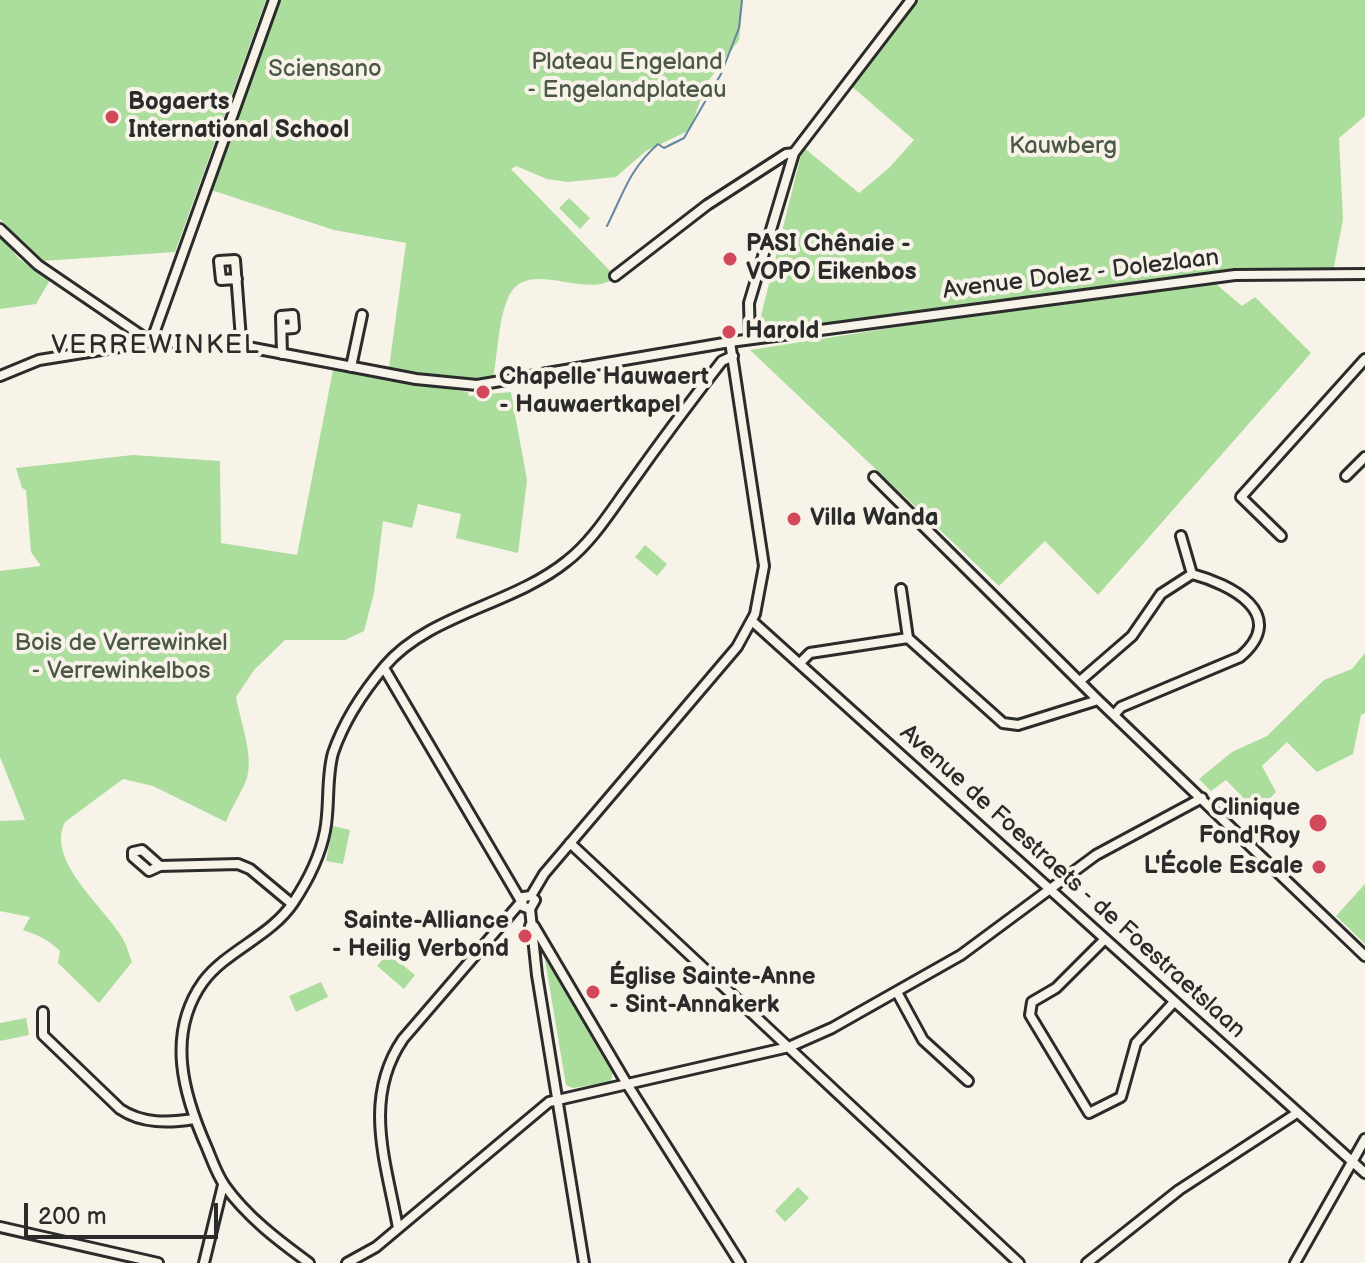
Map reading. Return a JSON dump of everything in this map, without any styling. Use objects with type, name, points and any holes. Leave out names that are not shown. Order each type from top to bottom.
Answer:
[{"type":"street","points":[[0,229],[38,265],[151,342],[274,0]]},
{"type":"street","points":[[750,339],[749,303],[794,153],[911,0]]},
{"type":"street","points":[[615,276],[707,205],[786,154],[794,153]]},
{"type":"street","name":"Avenue Dolez - Dolezlaan","points":[[0,376],[39,360],[151,342],[241,346],[444,384],[477,385],[750,339],[1235,275],[1365,274]]},
{"type":"street","points":[[237,279],[241,346]]},
{"type":"street","points":[[351,367],[362,315]]},
{"type":"street","points":[[282,329],[282,354]]},
{"type":"street","points":[[398,1228],[380,1126],[380,1087],[388,1061],[509,913],[526,902],[570,843],[737,647],[752,621],[761,587],[763,546],[730,342]]},
{"type":"street","points":[[309,1263],[246,1211],[223,1185],[194,1119],[180,1060],[183,1024],[193,998],[206,979],[280,919],[311,873],[325,832],[332,756],[347,718],[399,650],[425,633],[522,590],[570,559],[596,530],[722,361],[733,356]]},
{"type":"street","points":[[1281,536],[1241,497],[1365,359]]},
{"type":"street","points":[[1346,476],[1365,457]]},
{"type":"street","points":[[874,477],[1098,700],[1365,956]]},
{"type":"street","points":[[1181,536],[1192,574]]},
{"type":"street","points":[[1080,681],[1132,636],[1161,594],[1192,574],[1222,582],[1247,599],[1258,616],[1258,634],[1240,657],[1121,707],[1114,715]]},
{"type":"street","points":[[901,589],[908,638],[1003,723],[1018,725],[1098,700]]},
{"type":"street","name":"Avenue de Foestraets - de Foestraetslaan","points":[[752,621],[1365,1173]]},
{"type":"street","points":[[800,663],[810,653],[908,638]]},
{"type":"street","points":[[384,668],[512,887],[526,902],[584,1263]]},
{"type":"street","points":[[347,1263],[376,1247],[557,1099],[789,1047],[898,994],[971,948],[1049,887],[1119,840],[1202,798]]},
{"type":"street","points":[[570,843],[1019,1263]]},
{"type":"street","points":[[160,866],[238,864],[250,869],[292,904]]},
{"type":"street","points":[[530,926],[542,939],[627,1084],[740,1263]]},
{"type":"street","points":[[1105,939],[1065,979],[1032,1002],[1030,1007],[1030,1015],[1089,1113],[1121,1097],[1136,1043],[1174,1002]]},
{"type":"street","points":[[898,994],[923,1040],[968,1081]]},
{"type":"street","points":[[43,1012],[43,1035],[51,1046],[120,1109],[132,1117],[156,1122],[194,1119]]},
{"type":"street","points":[[1087,1263],[1179,1190],[1297,1113]]},
{"type":"street","points":[[1295,1263],[1365,1139]]},
{"type":"street","points":[[204,1263],[223,1185]]},
{"type":"street","points":[[0,1227],[158,1263]]},
{"type":"green space","name":"Bogaerts International School","points":[[0,0],[266,0],[175,252],[42,261],[0,219]]},
{"type":"green space","name":"Plateau Engeland - Engelandplateau","points":[[275,0],[743,0],[739,40],[706,84],[690,130],[646,151],[616,177],[568,182],[547,179],[516,166],[511,169],[616,277],[589,285],[542,279],[528,280],[517,286],[508,298],[502,317],[493,378],[449,380],[389,368],[406,243],[334,230],[211,190]]},
{"type":"green space","name":"Kauwberg","points":[[915,0],[1365,0],[1365,116],[1339,138],[1343,219],[1333,272],[1247,272],[756,336],[803,147],[859,193],[889,168],[914,140],[850,85]]},
{"type":"green space","points":[[569,198],[590,218],[580,229],[559,208]]},
{"type":"green space","points":[[0,234],[18,258],[50,280],[36,304],[0,309]]},
{"type":"green space","points":[[1216,284],[1242,306],[1255,297],[1311,353],[1098,595],[1045,541],[999,586],[750,350],[980,314]]},
{"type":"green space","name":"Bois de Verrewinkel - Verrewinkelbos","points":[[333,370],[468,392],[469,396],[511,392],[527,480],[518,553],[456,538],[461,514],[418,504],[412,528],[383,521],[374,593],[364,631],[345,640],[285,640],[254,670],[236,697],[249,764],[245,783],[226,822],[153,786],[123,779],[65,822],[61,837],[70,868],[115,926],[132,962],[99,1003],[58,963],[60,951],[43,938],[23,930],[30,917],[0,911],[0,821],[25,820],[0,757],[0,571],[41,566],[31,552],[26,490],[22,488],[16,468],[133,455],[220,461],[221,543],[297,555]]},
{"type":"green space","points":[[645,545],[667,564],[657,576],[635,557]]},
{"type":"green space","points":[[1365,653],[1365,713],[1361,715],[1353,754],[1317,772],[1287,742],[1262,766],[1276,792],[1257,812],[1226,780],[1211,791],[1199,779],[1232,752],[1267,736],[1324,680],[1352,669]]},
{"type":"green space","points":[[333,826],[350,830],[343,864],[326,861]]},
{"type":"green space","points":[[1365,884],[1365,944],[1336,916]]},
{"type":"green space","points":[[388,953],[415,975],[404,989],[377,966]]},
{"type":"green space","points":[[544,954],[613,1069],[611,1082],[573,1088],[566,1085]]},
{"type":"green space","points":[[321,982],[328,997],[296,1012],[289,996]]},
{"type":"green space","points":[[26,1018],[29,1035],[0,1041],[0,1023]]},
{"type":"green space","points":[[798,1187],[809,1198],[785,1222],[775,1211]]},
{"type":"waterway","points":[[607,226],[640,163],[658,144],[664,148],[684,138],[721,74],[739,28],[742,0]]},
{"type":"place","name":"Bogaerts International School","points":[[112,117]]},
{"type":"place","name":"PASI Chênaie - VOPO Eikenbos","points":[[730,259]]},
{"type":"place","name":"Harold","points":[[729,332]]},
{"type":"place","name":"Chapelle Hauwaert - Hauwaertkapel","points":[[483,392]]},
{"type":"place","name":"Villa Wanda","points":[[794,519]]},
{"type":"place","name":"Clinique Fond'Roy","points":[[1318,823]]},
{"type":"place","name":"L'École Escale","points":[[1319,867]]},
{"type":"place","name":"Sainte-Alliance - Heilig Verbond","points":[[525,936]]},
{"type":"place","name":"Église Sainte-Anne - Sint-Annakerk","points":[[593,992]]},
{"type":"district","name":"VERREWINKEL","points":[[156,346]]},
{"type":"park label","name":"Sciensano","points":[[325,70]]}]
